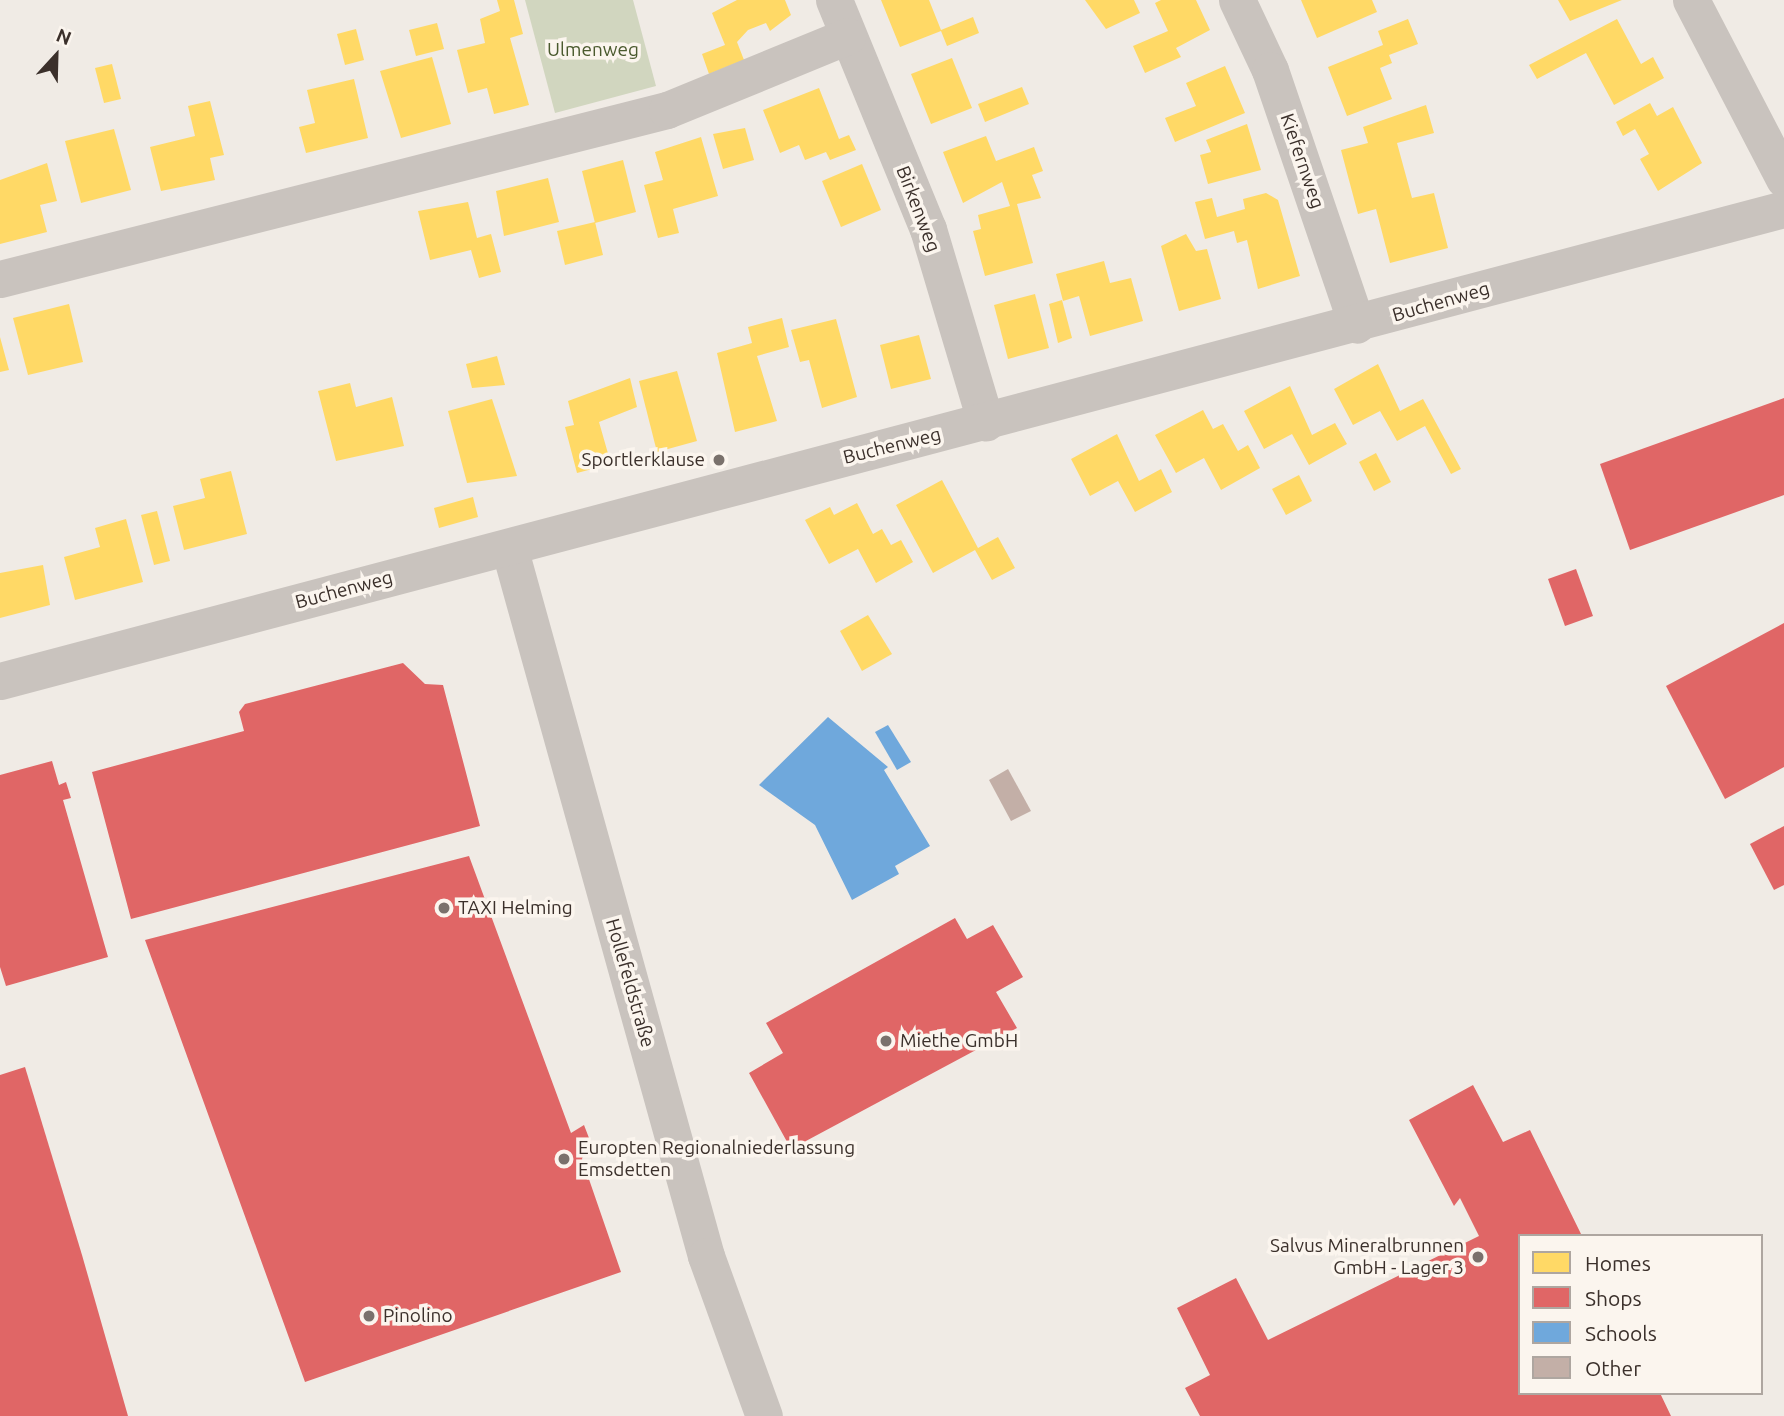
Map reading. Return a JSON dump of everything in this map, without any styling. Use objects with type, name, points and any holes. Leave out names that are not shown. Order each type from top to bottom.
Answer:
[{"type":"street","name":"Birkenweg","points":[[834,0],[928,229],[986,423]]},
{"type":"street","name":"Kiefernweg","points":[[1237,0],[1270,70],[1357,325]]},
{"type":"street","points":[[1691,0],[1784,179]]},
{"type":"street","points":[[0,279],[667,110],[847,36]]},
{"type":"street","name":"Buchenweg","points":[[0,681],[1357,325],[1784,209]]},
{"type":"street","name":"Hollefeldstraße","points":[[509,547],[706,1256],[764,1416]]},
{"type":"green space","name":"Ulmenweg","points":[[525,0],[633,0],[656,86],[555,113]]},
{"type":"building: Homes","points":[[497,0],[514,0],[523,34],[510,38],[529,105],[494,114],[487,88],[468,93],[457,50],[485,43],[480,19],[500,11]]},
{"type":"building: Homes","points":[[737,0],[785,0],[791,15],[770,31],[766,23],[748,30],[737,42],[744,60],[709,74],[702,54],[725,45],[712,13]]},
{"type":"building: Homes","points":[[881,0],[929,0],[941,30],[973,17],[979,33],[947,46],[941,31],[900,47]]},
{"type":"building: Homes","points":[[1085,0],[1134,0],[1140,13],[1106,29]]},
{"type":"building: Homes","points":[[1161,0],[1196,0],[1210,30],[1176,48],[1181,57],[1145,73],[1133,46],[1168,31],[1155,3]]},
{"type":"building: Homes","points":[[1301,0],[1372,0],[1377,12],[1317,38]]},
{"type":"building: Homes","points":[[1558,0],[1622,0],[1570,21]]},
{"type":"building: Homes","points":[[1408,19],[1418,44],[1389,55],[1392,63],[1380,68],[1392,99],[1347,116],[1328,67],[1383,45],[1378,31]]},
{"type":"building: Homes","points":[[1617,19],[1641,64],[1653,57],[1664,78],[1614,105],[1586,53],[1537,79],[1529,65]]},
{"type":"building: Homes","points":[[437,23],[444,49],[416,56],[409,30]]},
{"type":"building: Homes","points":[[356,29],[364,60],[345,65],[337,34]]},
{"type":"building: Homes","points":[[432,57],[451,124],[401,138],[380,71]]},
{"type":"building: Homes","points":[[952,58],[972,108],[931,124],[911,74]]},
{"type":"building: Homes","points":[[112,64],[121,99],[104,103],[95,68]]},
{"type":"building: Homes","points":[[1225,66],[1245,113],[1175,142],[1165,118],[1196,106],[1186,83]]},
{"type":"building: Homes","points":[[354,79],[368,138],[306,153],[299,127],[315,123],[307,90]]},
{"type":"building: Homes","points":[[1022,87],[1029,104],[985,122],[978,104]]},
{"type":"building: Homes","points":[[819,88],[839,139],[849,135],[856,150],[830,160],[826,152],[805,160],[799,145],[780,153],[763,110]]},
{"type":"building: Homes","points":[[210,101],[224,155],[210,158],[215,180],[161,191],[150,147],[195,136],[188,106]]},
{"type":"building: Homes","points":[[1650,103],[1657,116],[1673,107],[1702,163],[1658,191],[1640,159],[1649,154],[1635,129],[1623,136],[1616,122]]},
{"type":"building: Homes","points":[[1426,105],[1434,133],[1397,143],[1412,198],[1434,193],[1448,248],[1390,263],[1376,209],[1358,214],[1341,150],[1368,143],[1363,127]]},
{"type":"building: Homes","points":[[1247,124],[1261,170],[1208,184],[1200,155],[1211,152],[1206,140]]},
{"type":"building: Homes","points":[[745,128],[754,160],[723,169],[713,134]]},
{"type":"building: Homes","points":[[114,129],[131,190],[81,203],[65,141]]},
{"type":"building: Homes","points":[[986,136],[996,161],[1034,147],[1043,171],[1032,175],[1041,198],[1017,204],[1033,263],[985,276],[973,231],[981,229],[978,215],[1010,206],[1002,182],[963,203],[943,152]]},
{"type":"building: Homes","points":[[701,137],[718,196],[673,209],[679,233],[658,238],[644,185],[663,180],[655,152]]},
{"type":"building: Homes","points":[[623,160],[636,212],[595,223],[582,171]]},
{"type":"building: Homes","points":[[47,163],[57,201],[40,205],[47,232],[0,244],[0,180]]},
{"type":"building: Homes","points":[[862,164],[881,210],[841,227],[822,181]]},
{"type":"building: Homes","points":[[548,178],[559,222],[504,236],[496,191]]},
{"type":"building: Homes","points":[[1266,193],[1278,200],[1300,276],[1258,289],[1247,240],[1237,243],[1234,231],[1205,239],[1195,202],[1212,198],[1217,217],[1245,209],[1243,199]]},
{"type":"building: Homes","points":[[468,202],[477,238],[491,234],[501,272],[479,278],[471,250],[430,260],[418,211]]},
{"type":"building: Homes","points":[[595,222],[603,255],[565,265],[557,231]]},
{"type":"building: Homes","points":[[1186,234],[1196,251],[1207,249],[1221,299],[1179,311],[1161,246]]},
{"type":"building: Homes","points":[[1104,261],[1110,283],[1131,278],[1143,321],[1090,336],[1079,296],[1063,301],[1056,274]]},
{"type":"building: Homes","points":[[1035,294],[1049,348],[1008,359],[994,305]]},
{"type":"building: Homes","points":[[1062,300],[1072,338],[1058,343],[1049,304]]},
{"type":"building: Homes","points":[[69,304],[83,362],[28,375],[13,318]]},
{"type":"building: Homes","points":[[782,318],[789,347],[757,356],[777,421],[735,432],[717,353],[752,343],[748,327]]},
{"type":"building: Homes","points":[[836,319],[857,397],[822,408],[809,360],[800,362],[791,330]]},
{"type":"building: Homes","points":[[919,335],[931,379],[891,389],[880,345]]},
{"type":"building: Homes","points":[[0,337],[9,370],[0,372]]},
{"type":"building: Homes","points":[[497,356],[505,385],[472,388],[466,364]]},
{"type":"building: Homes","points":[[1378,364],[1400,411],[1423,399],[1461,469],[1451,474],[1425,426],[1397,441],[1380,411],[1353,425],[1334,389]]},
{"type":"building: Homes","points":[[677,371],[697,441],[657,452],[639,381]]},
{"type":"building: Homes","points":[[630,378],[637,407],[599,422],[611,464],[577,473],[565,427],[574,425],[568,401]]},
{"type":"building: Homes","points":[[350,383],[356,407],[392,397],[404,446],[336,461],[318,391]]},
{"type":"building: Homes","points":[[1290,386],[1312,435],[1335,423],[1347,444],[1309,465],[1292,434],[1264,449],[1244,411]]},
{"type":"building: Homes","points":[[492,399],[517,476],[467,483],[448,411]]},
{"type":"building: Homes","points":[[1203,410],[1213,429],[1223,424],[1238,451],[1248,445],[1260,468],[1221,490],[1204,458],[1176,473],[1155,435]]},
{"type":"building: Homes","points":[[1117,434],[1139,481],[1161,469],[1172,492],[1135,512],[1118,481],[1090,496],[1071,459]]},
{"type":"building: Homes","points":[[1376,453],[1391,482],[1374,491],[1359,462]]},
{"type":"building: Homes","points":[[231,471],[247,534],[184,550],[173,506],[205,498],[200,479]]},
{"type":"building: Homes","points":[[1299,475],[1312,501],[1286,515],[1272,489]]},
{"type":"building: Homes","points":[[942,480],[978,548],[998,537],[1015,568],[992,580],[975,550],[933,573],[896,505]]},
{"type":"building: Homes","points":[[473,497],[478,517],[439,528],[434,508]]},
{"type":"building: Homes","points":[[857,503],[873,534],[882,529],[891,545],[901,540],[913,562],[876,583],[858,549],[829,564],[805,520],[830,507],[834,515]]},
{"type":"building: Homes","points":[[157,511],[170,561],[154,565],[141,515]]},
{"type":"building: Homes","points":[[126,519],[143,582],[75,600],[64,557],[100,547],[95,528]]},
{"type":"building: Homes","points":[[43,565],[50,605],[0,618],[0,573]]},
{"type":"building: Homes","points":[[868,615],[892,654],[862,671],[840,631]]},
{"type":"building: Shops","points":[[1784,398],[1784,495],[1630,550],[1600,464]]},
{"type":"building: Shops","points":[[1576,569],[1593,616],[1565,626],[1548,579]]},
{"type":"building: Shops","points":[[1784,623],[1784,767],[1725,799],[1666,686]]},
{"type":"building: Shops","points":[[403,663],[425,684],[443,685],[480,826],[131,919],[92,772],[244,731],[239,712],[245,704]]},
{"type":"building: Shops","points":[[52,761],[59,785],[66,782],[71,798],[63,800],[108,957],[6,986],[0,967],[0,775]]},
{"type":"building: Shops","points":[[1784,826],[1784,885],[1774,890],[1750,844]]},
{"type":"building: Shops","points":[[469,856],[571,1133],[584,1125],[589,1138],[582,1159],[621,1272],[305,1382],[145,940]]},
{"type":"building: Shops","name":"Miethe GmbH","points":[[955,918],[967,939],[993,925],[1023,977],[996,992],[1017,1028],[791,1149],[749,1073],[783,1053],[766,1023]]},
{"type":"building: Shops","points":[[25,1067],[128,1416],[0,1416],[0,1075]]},
{"type":"building: Shops","name":"Salvus Mineralbrunnen GmbH - Lager 3","points":[[1473,1085],[1503,1142],[1530,1130],[1581,1234],[1518,1234],[1518,1395],[1661,1395],[1671,1416],[1200,1416],[1185,1388],[1210,1375],[1177,1308],[1236,1278],[1268,1340],[1479,1236],[1460,1198],[1454,1206],[1409,1120]]},
{"type":"building: Schools","points":[[828,717],[888,767],[884,770],[930,846],[895,866],[899,874],[852,900],[815,825],[759,785]]},
{"type":"building: Schools","points":[[888,725],[911,762],[897,770],[875,732]]},
{"type":"building: Other","points":[[1008,769],[1031,811],[1011,821],[989,780]]},
{"type":"place","name":"Sportlerklause","points":[[719,460]]},
{"type":"place","name":"TAXI Helming","points":[[444,908]]},
{"type":"place","name":"Miethe GmbH","points":[[886,1041]]},
{"type":"place","name":"Europten Regionalniederlassung Emsdetten","points":[[564,1159]]},
{"type":"place","name":"Salvus Mineralbrunnen GmbH - Lager 3","points":[[1478,1257]]},
{"type":"place","name":"Pinolino","points":[[369,1316]]}]
